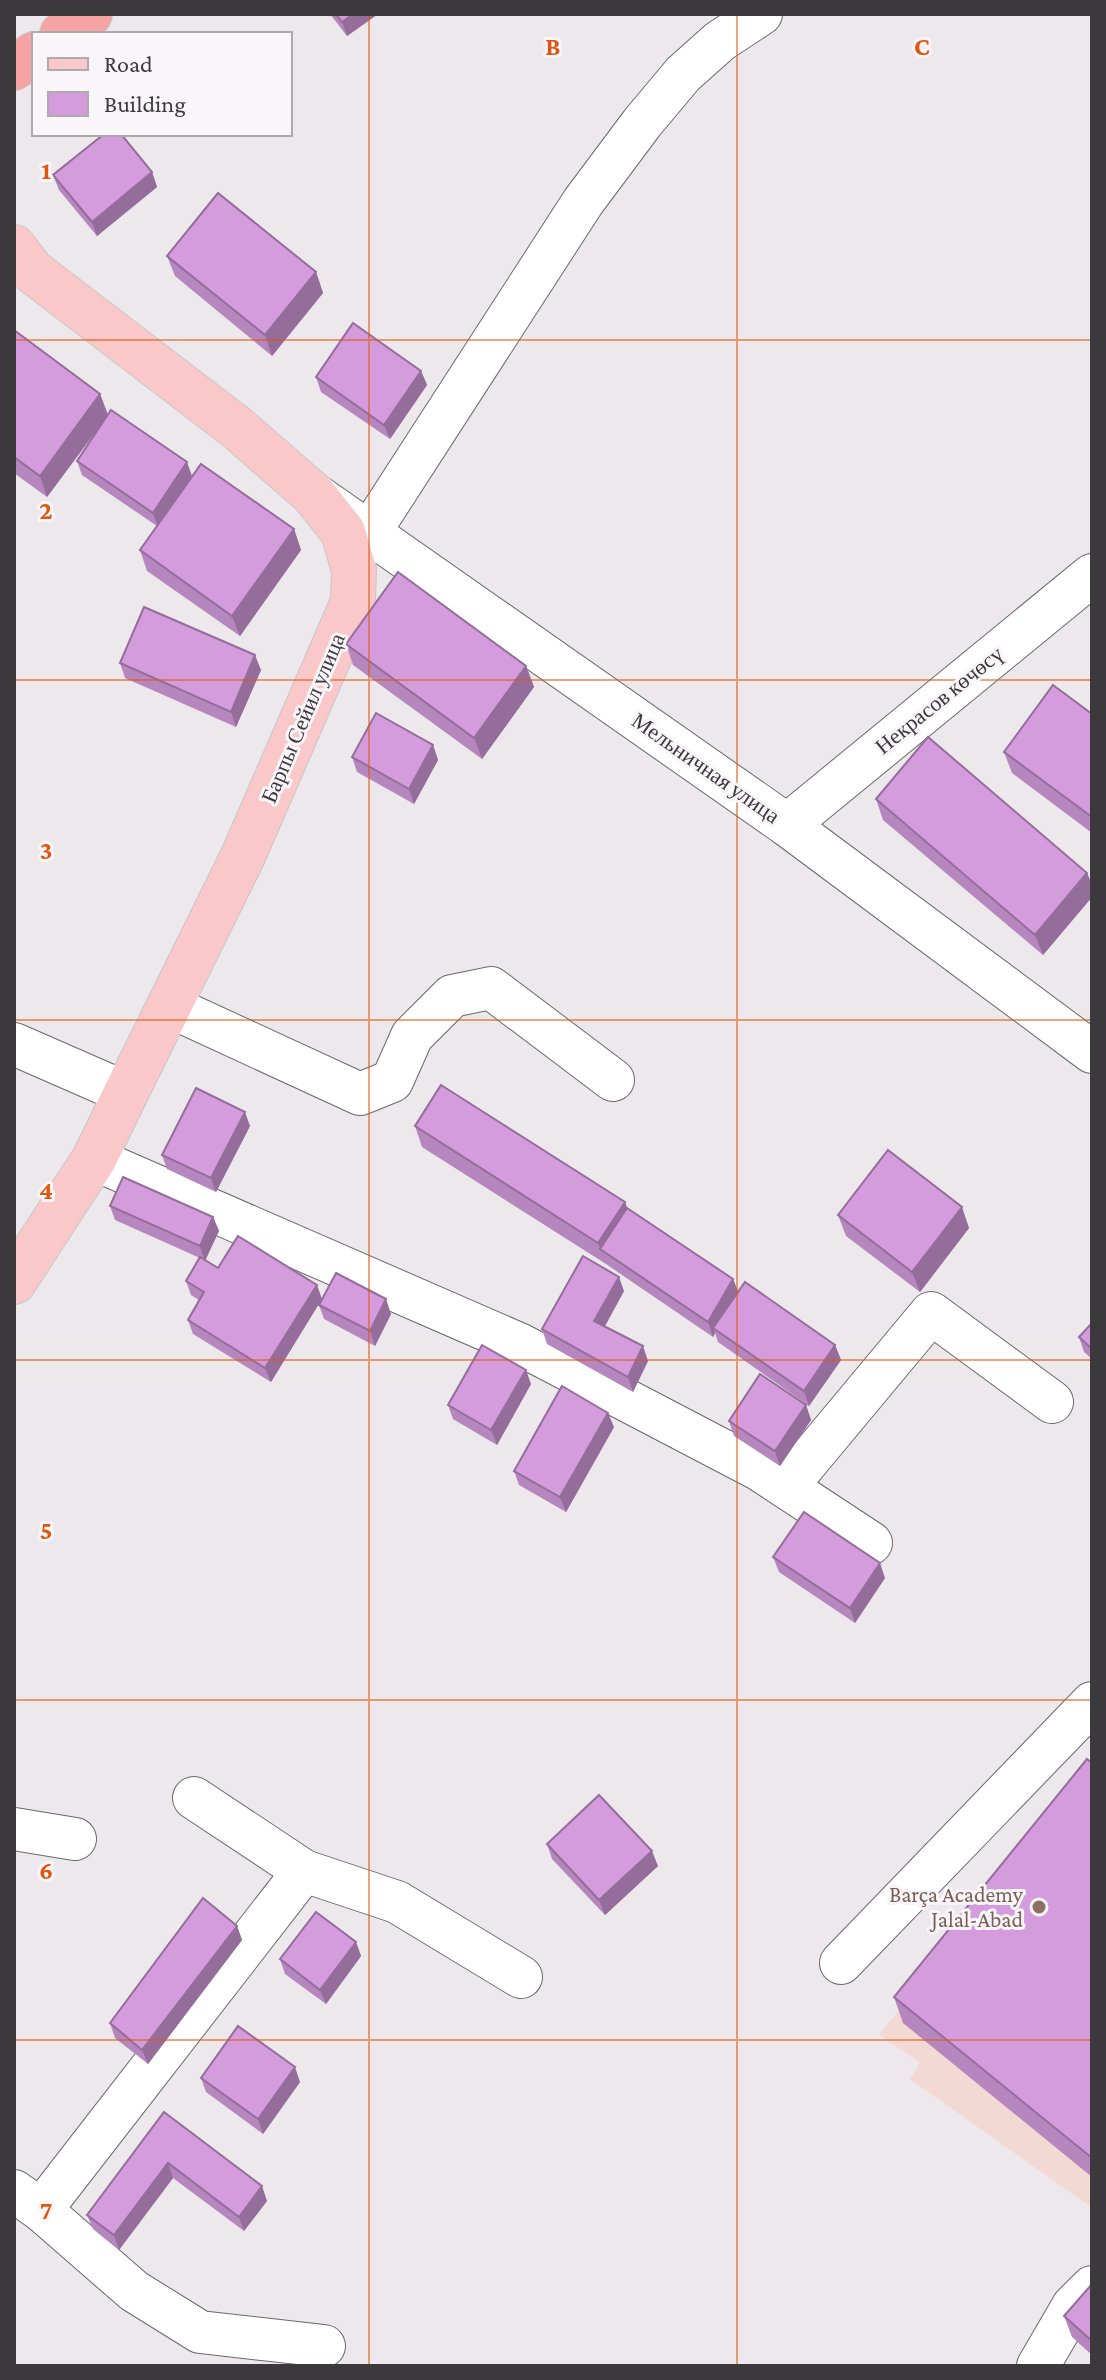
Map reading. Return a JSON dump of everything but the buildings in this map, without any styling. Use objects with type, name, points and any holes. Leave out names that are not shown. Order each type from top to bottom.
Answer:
[{"type":"highway","points":[[65,32],[90,14]]},
{"type":"highway","points":[[14,68],[32,55]]},
{"type":"main road","name":"Барпы Сейил улица","points":[[14,247],[32,271],[236,427],[313,494],[343,532],[354,570],[353,602],[243,856],[94,1159],[14,1282]]},
{"type":"street","points":[[369,533],[583,202],[642,123],[692,66],[720,41],[761,14]]},
{"type":"street","name":"Мельничная улица","points":[[313,494],[787,825],[1092,1052]]},
{"type":"street","name":"Некрасов көчөсү","points":[[787,825],[1092,575]]},
{"type":"street","points":[[169,1006],[360,1094],[392,1081],[412,1036],[452,996],[491,988],[613,1080]]},
{"type":"street","points":[[14,1044],[126,1093]]},
{"type":"street","points":[[94,1159],[521,1345],[760,1470],[871,1543]]},
{"type":"street","points":[[786,1487],[931,1313],[1052,1402]]},
{"type":"street","points":[[841,1963],[1092,1703]]},
{"type":"street","points":[[194,1798],[304,1871],[397,1902],[521,1977]]},
{"type":"street","points":[[14,1829],[75,1839]]},
{"type":"street","points":[[304,1871],[28,2201],[134,2291],[200,2332],[324,2346]]},
{"type":"street","points":[[1038,2366],[1073,2306],[1092,2287]]},
{"type":"shaded area","name":"Barça Academy Jalal-Abad","points":[[1092,1781],[1092,2208],[910,2079],[920,2063],[879,2034]]},
{"type":"place","name":"Barça Academy Jalal-Abad","points":[[1039,1907]]}]
